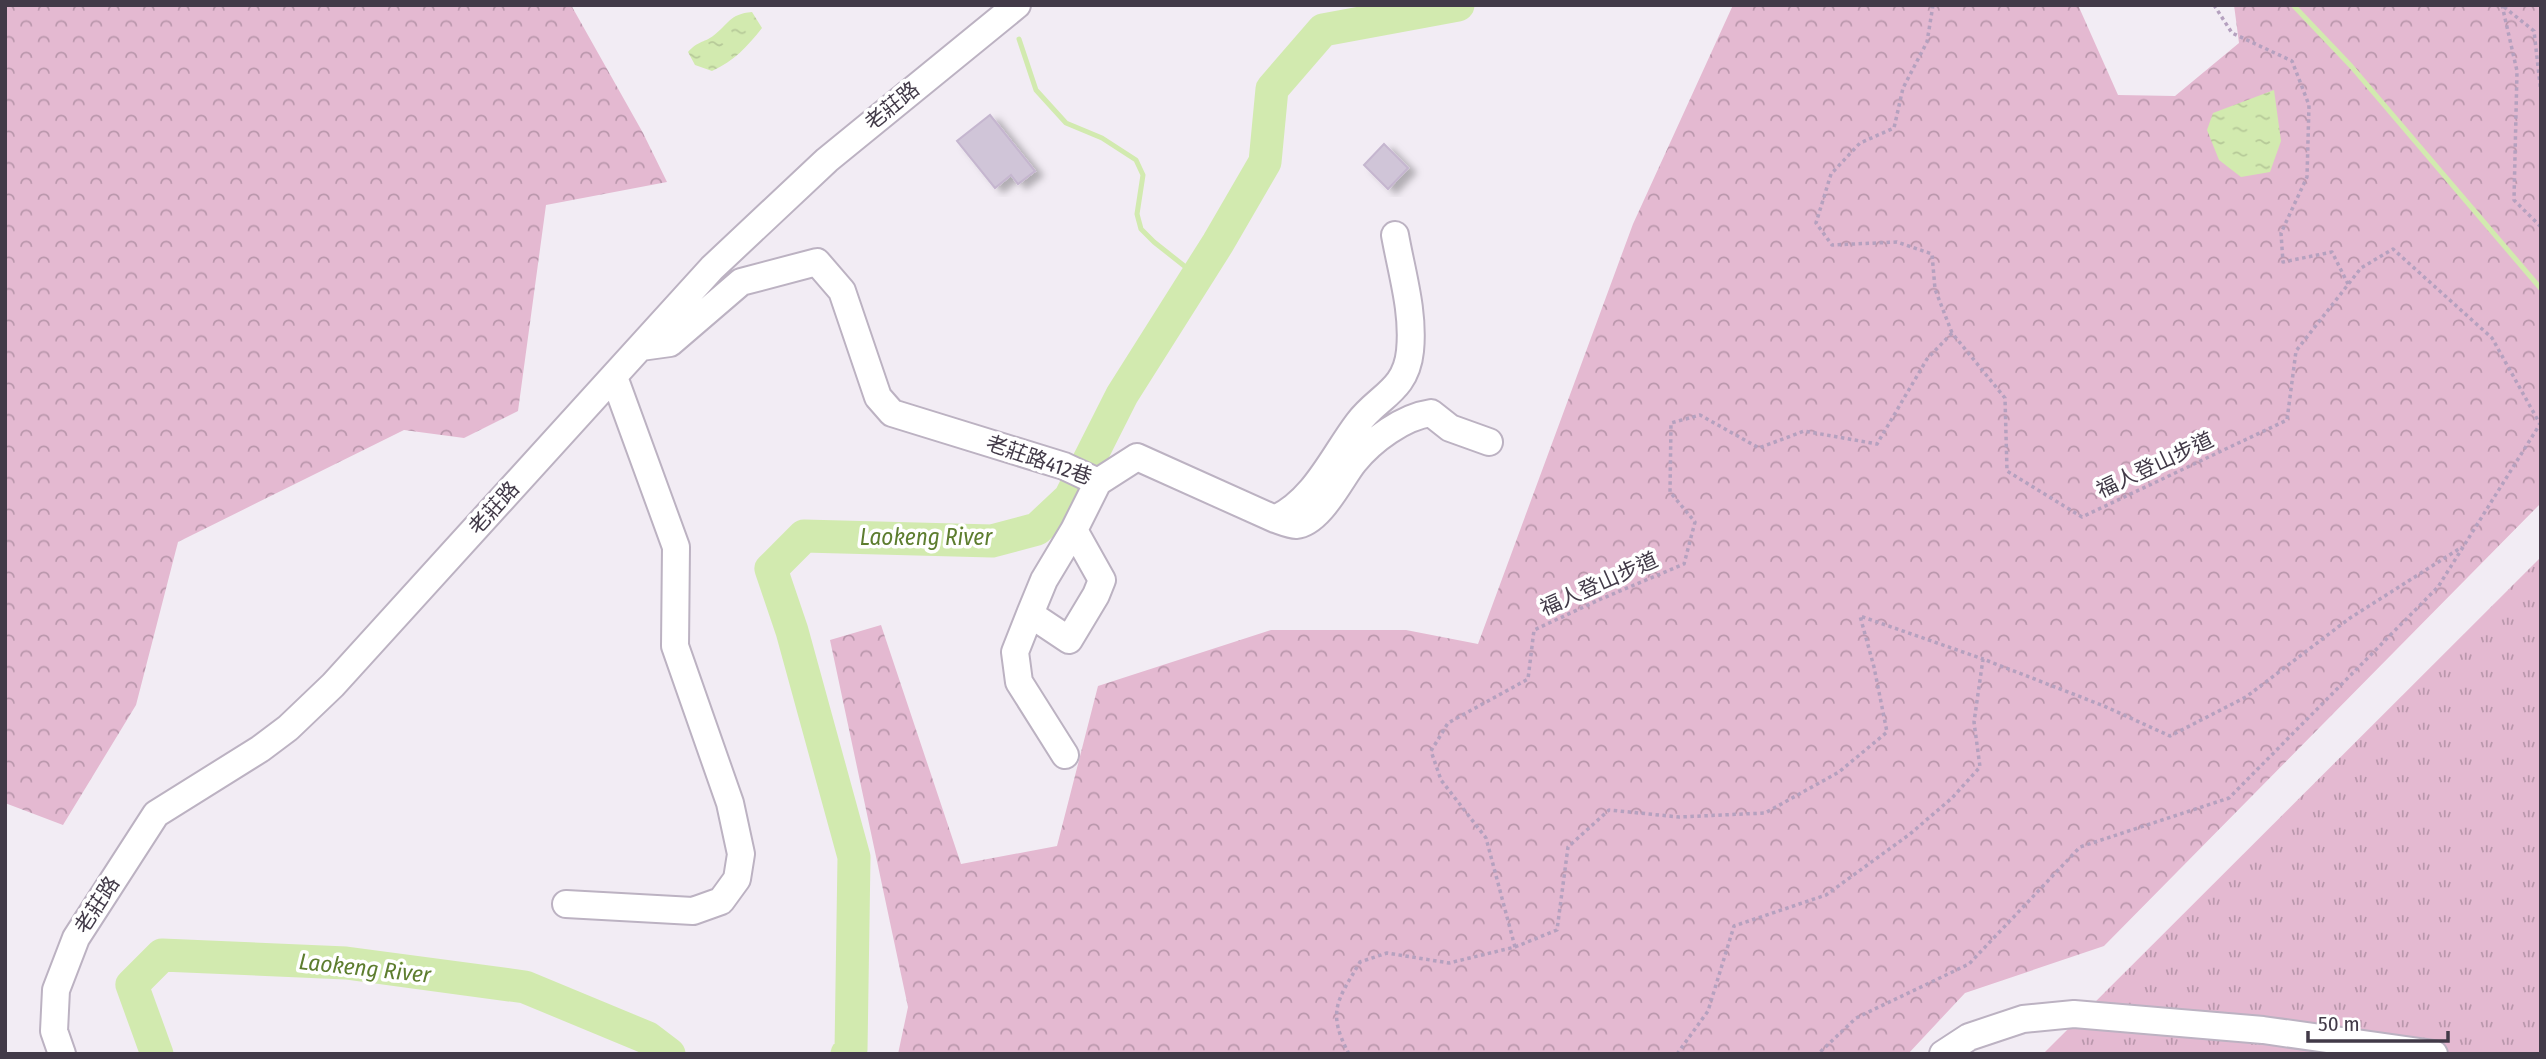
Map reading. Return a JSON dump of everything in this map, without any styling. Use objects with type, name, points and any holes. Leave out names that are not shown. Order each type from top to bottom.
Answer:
[{"type":"street","name":"老莊路","points":[[62,1054],[54,1031],[56,990],[76,938],[156,814],[260,750],[288,728],[333,685],[712,268],[827,160],[1014,6]]},
{"type":"street","points":[[1275,519],[1288,512],[1316,484],[1359,421],[1399,384],[1410,353],[1408,298],[1395,235]]},
{"type":"street","name":"老莊路412巷","points":[[640,347],[670,343],[741,282],[817,262],[842,291],[878,397],[892,413],[1064,466],[1098,482],[1137,457],[1275,519],[1295,525],[1305,522],[1325,503],[1364,451],[1397,427],[1420,415],[1432,413],[1450,428],[1489,442]]},
{"type":"street","points":[[566,904],[693,911],[720,901],[737,879],[741,854],[730,803],[675,646],[676,547],[614,377]]},
{"type":"street","points":[[1065,755],[1019,682],[1015,652],[1044,580],[1074,530],[1098,482]]},
{"type":"street","points":[[1030,614],[1069,640],[1096,595],[1102,580],[1074,530]]},
{"type":"street","points":[[1943,1054],[1969,1037],[2023,1018],[2074,1014],[2263,1030],[2434,1054]]},
{"type":"path","points":[[1933,5],[1927,42],[1903,88],[1894,128],[1860,143],[1831,174],[1816,223],[1832,245],[1897,242],[1932,254],[1935,289],[1952,333]]},
{"type":"path","points":[[2214,5],[2232,33],[2292,61],[2309,104],[2307,177],[2281,233],[2283,261],[2332,252],[2348,284]]},
{"type":"path","points":[[2541,93],[2534,31],[2502,5],[2517,71],[2514,200],[2541,227]]},
{"type":"path","name":"福人登山步道","points":[[1515,947],[1486,838],[1441,780],[1431,751],[1448,723],[1502,691],[1528,680],[1534,630],[1601,598],[1684,564],[1695,523],[1670,492],[1671,423],[1700,415],[1759,448],[1804,431],[1877,444],[1927,359],[1952,333],[2005,398],[2007,471],[2082,517],[2287,420],[2296,351],[2361,268],[2393,249],[2492,338],[2540,424],[2532,438]]},
{"type":"path","points":[[1818,1054],[1856,1018],[1969,964],[2080,847],[2229,798],[2438,587],[2532,438],[2541,432]]},
{"type":"path","points":[[1349,1054],[1339,1034],[1337,1003],[1360,962],[1387,953],[1449,963],[1515,947],[1557,930],[1568,847],[1609,810],[1679,817],[1765,813],[1839,772],[1887,732],[1860,616],[1983,659],[2104,706],[2170,736],[2246,697],[2350,618],[2464,546]]},
{"type":"path","points":[[1677,1054],[1708,1011],[1734,926],[1826,895],[1910,835],[1952,798],[1980,767],[1974,722],[1983,659]]},
{"type":"green space","points":[[5,5],[571,5],[643,133],[667,182],[546,205],[518,411],[464,438],[404,430],[178,542],[136,705],[63,825],[5,803]]},
{"type":"green space","points":[[1733,5],[2078,5],[2118,95],[2175,96],[2239,43],[2234,5],[2541,5],[2541,503],[2104,946],[1965,993],[1908,1054],[898,1054],[908,1007],[830,640],[881,625],[961,864],[1057,846],[1098,686],[1271,630],[1406,630],[1478,644],[1633,224]]},
{"type":"green space","points":[[2541,557],[2541,1054],[2043,1054]]},
{"type":"water","points":[[752,12],[762,28],[740,53],[712,71],[695,65],[688,52],[692,48],[713,36],[734,17]]},
{"type":"water","points":[[2274,90],[2281,141],[2270,172],[2241,177],[2219,160],[2207,130],[2213,113]]},
{"type":"building","points":[[990,115],[1035,171],[1018,184],[1011,175],[995,188],[957,141]]},
{"type":"building","points":[[1384,144],[1408,168],[1388,189],[1364,165]]},
{"type":"waterway","name":"Laokeng River","points":[[847,1054],[851,1050],[854,857],[792,631],[771,569],[804,536],[992,541],[1037,529],[1070,498],[1122,395],[1218,243],[1265,162],[1272,89],[1323,30],[1458,5]]},
{"type":"waterway","points":[[2293,5],[2351,66],[2541,289]]},
{"type":"waterway","points":[[1019,39],[1036,90],[1066,123],[1102,138],[1136,160],[1143,175],[1137,214],[1141,229],[1197,276]]},
{"type":"waterway","name":"Laokeng River","points":[[157,1054],[132,985],[162,955],[346,963],[525,987],[648,1038],[669,1054]]}]
